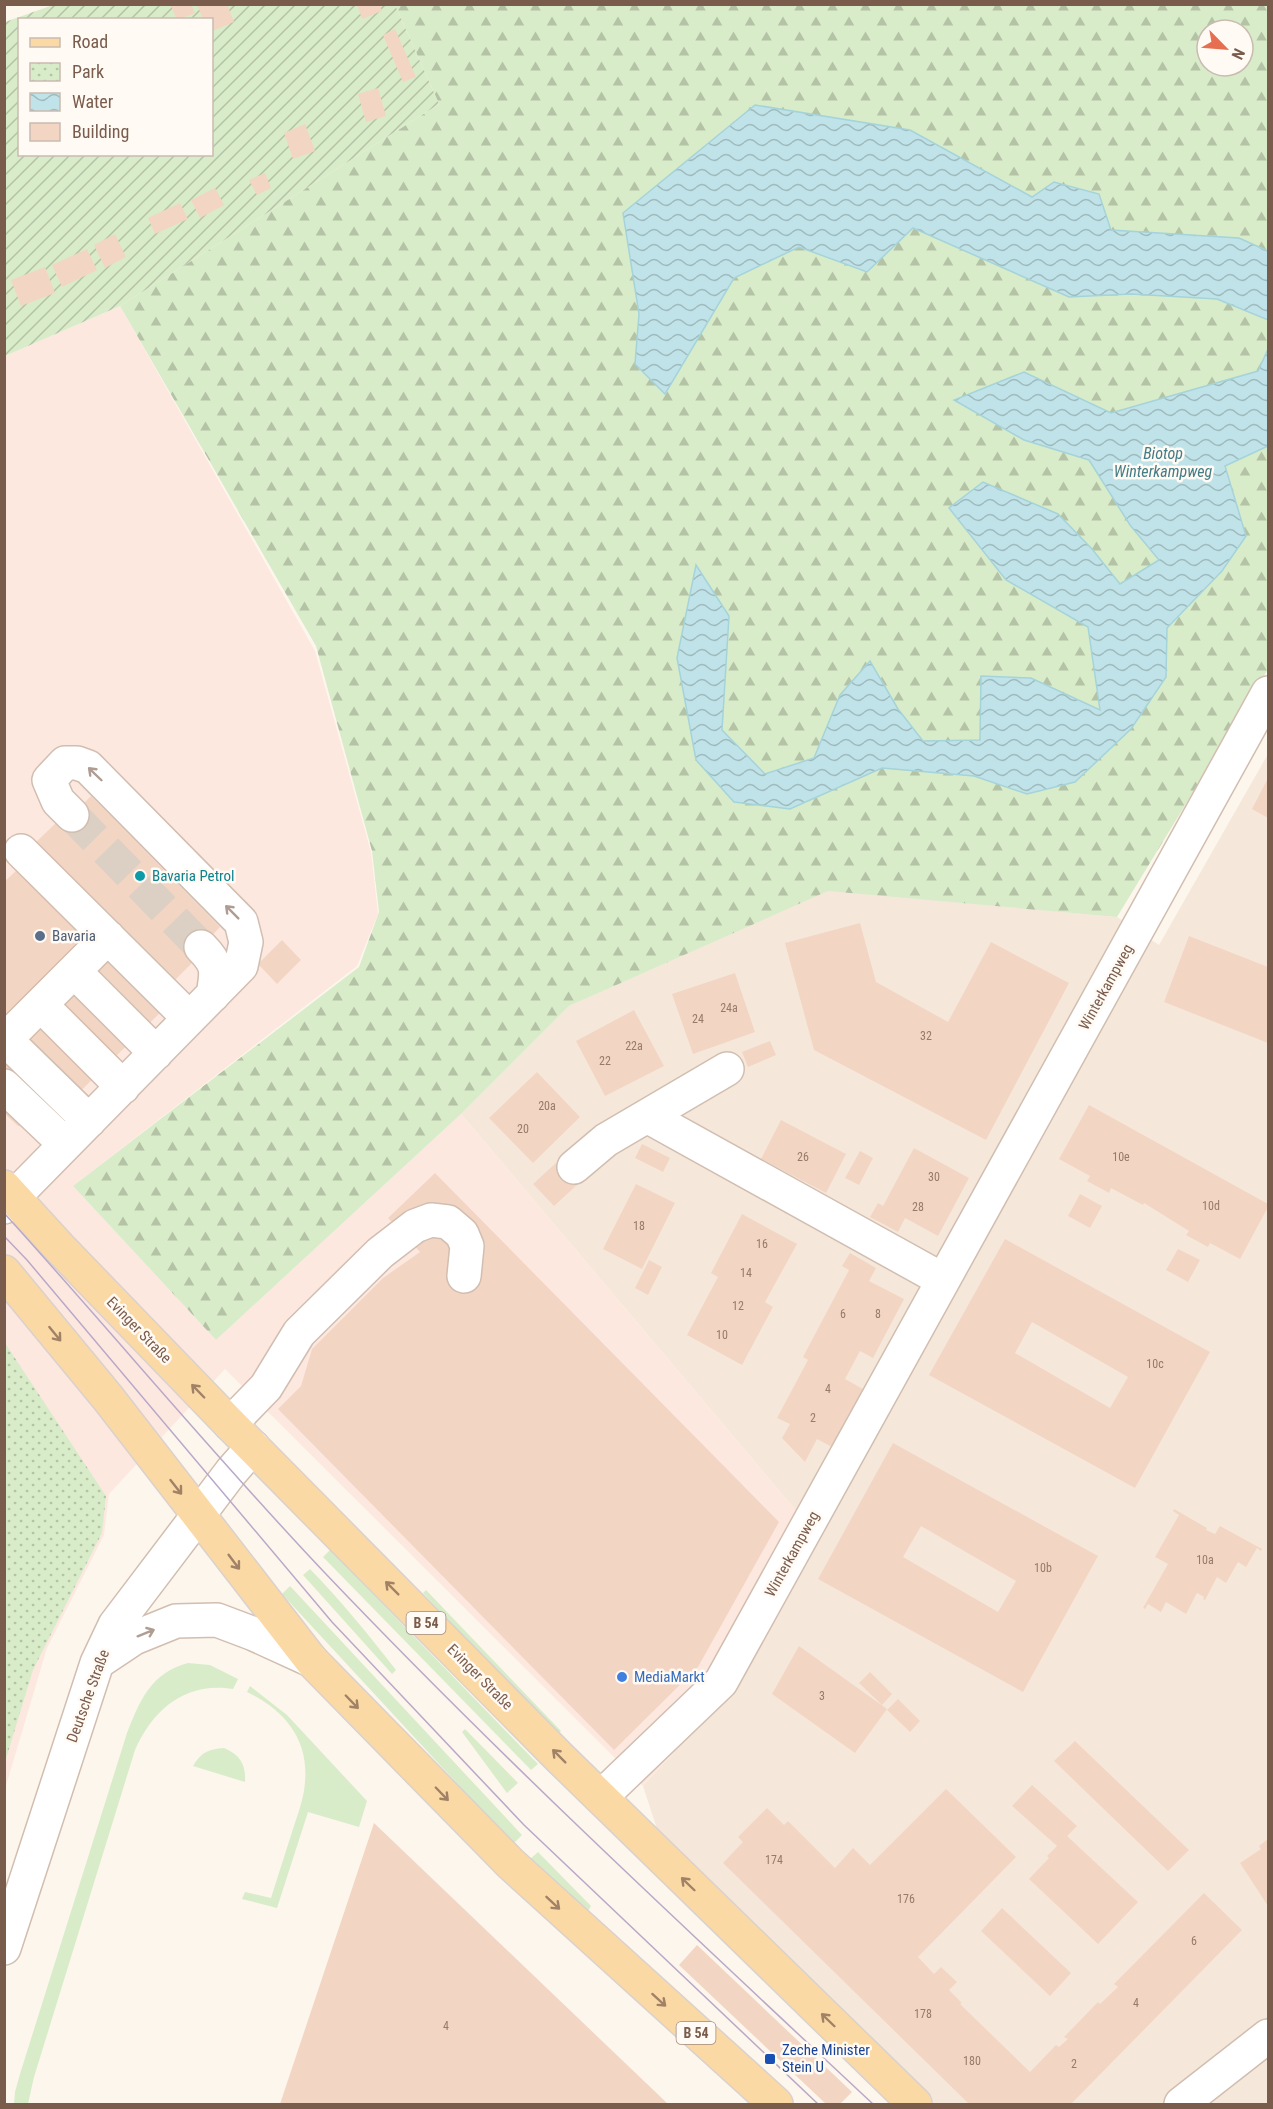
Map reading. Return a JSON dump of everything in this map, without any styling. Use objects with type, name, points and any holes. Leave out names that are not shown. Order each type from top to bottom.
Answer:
[{"type":"main road","name":"Evinger Straße","points":[[8,1197],[601,1797],[915,2104]]},
{"type":"main road","name":"B 54","points":[[4,1272],[108,1398],[310,1660],[510,1863],[776,2104]]},
{"type":"street","name":"Winterkampweg","points":[[601,1797],[721,1682],[1269,693]]},
{"type":"street","points":[[8,1197],[89,1121],[241,966],[246,942],[241,921],[88,767],[77,763],[65,763],[49,780],[58,801],[72,815]]},
{"type":"street","points":[[21,851],[189,1018]]},
{"type":"street","points":[[89,1121],[5,1040],[108,937]]},
{"type":"street","points":[[201,947],[213,959],[217,971],[213,995]]},
{"type":"street","points":[[74,971],[156,1053]]},
{"type":"street","points":[[41,1005],[123,1087]]},
{"type":"street","points":[[574,1167],[606,1140],[727,1069]]},
{"type":"street","points":[[4,1086],[65,1144]]},
{"type":"street","points":[[647,1116],[943,1280]]},
{"type":"street","points":[[230,1424],[266,1387],[299,1333],[380,1253],[415,1226],[431,1220],[448,1222],[462,1234],[467,1246],[464,1276]]},
{"type":"street","name":"Deutsche Straße","points":[[4,1948],[97,1663],[115,1625],[231,1472],[254,1447]]},
{"type":"street","points":[[97,1663],[134,1638],[176,1621],[217,1620],[310,1660]]},
{"type":"street","points":[[1181,2104],[1269,2036]]},
{"type":"shaded area","points":[[120,306],[315,651],[371,852],[378,914],[357,966],[73,1186],[216,1340],[461,1114],[814,1532],[739,1682],[643,1786],[225,1369],[109,1494],[104,1535],[47,1648],[5,1789],[5,356]]},
{"type":"shaded area","points":[[1268,754],[1268,2104],[915,2104],[669,1866],[643,1786],[739,1682],[814,1532],[461,1114],[569,1006],[828,890],[1117,917],[1159,945]]},
{"type":"green space","points":[[1262,4],[1268,7],[1268,251],[1239,238],[1111,230],[1032,197],[909,130],[624,213],[639,314],[635,364],[666,393],[734,278],[799,247],[867,272],[913,228],[1069,297],[1131,294],[1217,299],[1268,320],[1268,349],[1258,371],[1111,413],[1024,372],[1024,440],[1089,460],[1130,525],[1159,560],[1120,584],[1092,549],[1058,514],[984,483],[1006,580],[1088,627],[1100,710],[1031,678],[982,677],[980,740],[923,742],[898,709],[840,695],[814,758],[765,774],[722,730],[729,616],[696,566],[677,658],[696,760],[790,809],[882,768],[974,776],[1027,794],[1075,782],[1166,677],[1167,628],[1222,571],[1246,536],[1225,466],[1268,446],[1268,669],[1117,917],[828,891],[569,1006],[461,1114],[216,1340],[73,1186],[359,967],[379,912],[372,851],[316,646],[120,306],[439,104],[395,5]]},
{"type":"green space","points":[[53,5],[395,5],[439,104],[120,306],[5,356],[5,22]]},
{"type":"green space","points":[[5,1343],[106,1496],[102,1533],[33,1670],[5,1762]]},
{"type":"green space","points":[[330,1550],[538,1764],[531,1770],[323,1557]]},
{"type":"green space","points":[[310,1569],[386,1657],[396,1670],[392,1674],[303,1575]]},
{"type":"green space","points":[[290,1586],[522,1835],[513,1844],[282,1594]]},
{"type":"green space","points":[[426,1590],[561,1731],[557,1734],[423,1593]]},
{"type":"green space","points":[[188,1663],[210,1665],[238,1679],[233,1689],[200,1689],[173,1701],[151,1722],[142,1735],[135,1750],[34,2077],[28,2104],[14,2104],[20,2074],[127,1733],[149,1689],[165,1674]]},
{"type":"green space","points":[[250,1686],[287,1715],[367,1801],[359,1827],[308,1812],[277,1908],[242,1899],[245,1892],[271,1898],[302,1801],[305,1767],[303,1752],[291,1728],[272,1708],[247,1692]]},
{"type":"green space","points":[[465,1729],[518,1783],[507,1793],[462,1732]]},
{"type":"green space","points":[[224,1748],[241,1761],[245,1782],[193,1766],[206,1752]]},
{"type":"green space","points":[[538,1852],[591,1906],[587,1913],[529,1860]]},
{"type":"water","points":[[755,105],[910,130],[1032,197],[1054,182],[1099,194],[1111,230],[1239,238],[1268,251],[1268,320],[1217,299],[1131,294],[1069,297],[913,228],[867,272],[799,247],[734,278],[665,394],[635,364],[639,314],[623,213]]},
{"type":"water","name":"Biotop Winterkampweg","points":[[1268,349],[1268,446],[1225,466],[1246,536],[1222,571],[1167,628],[1166,677],[1131,729],[1075,782],[1027,794],[974,776],[882,768],[790,809],[734,802],[696,760],[677,658],[696,565],[729,616],[722,730],[765,774],[814,758],[840,695],[870,661],[898,709],[923,741],[980,740],[981,676],[1031,678],[1100,710],[1088,627],[1006,580],[949,508],[983,482],[1058,514],[1092,549],[1120,584],[1159,560],[1130,525],[1089,460],[1024,440],[954,400],[1024,372],[1111,413],[1258,371]]},
{"type":"building","points":[[191,4],[195,13],[176,18],[171,6]]},
{"type":"building","points":[[197,4],[227,4],[234,22],[213,31],[213,18],[202,18]]},
{"type":"building","points":[[357,4],[380,4],[382,11],[362,19]]},
{"type":"building","points":[[395,29],[416,77],[403,82],[383,35]]},
{"type":"building","points":[[378,88],[386,116],[366,122],[358,94]]},
{"type":"building","points":[[305,124],[315,151],[293,159],[284,133]]},
{"type":"building","points":[[265,173],[271,188],[257,195],[249,180]]},
{"type":"building","points":[[215,188],[224,205],[200,218],[191,200]]},
{"type":"building","points":[[180,203],[188,219],[155,234],[148,218]]},
{"type":"building","points":[[115,234],[126,257],[105,268],[94,245]]},
{"type":"building","points":[[87,249],[97,270],[62,287],[52,265]]},
{"type":"building","points":[[45,267],[55,293],[21,306],[11,280]]},
{"type":"building","points":[[1268,778],[1268,818],[1252,809]]},
{"type":"building","points":[[91,796],[220,927],[201,947],[194,961],[172,983],[34,844],[57,822],[61,826]]},
{"type":"building","points":[[18,869],[77,928],[76,931],[92,916],[174,999],[45,1126],[18,1126],[4,1113],[4,882]]},
{"type":"building","points":[[860,923],[876,982],[948,1022],[991,942],[1069,983],[986,1140],[814,1050],[785,943]]},
{"type":"building","points":[[1189,936],[1268,967],[1268,1043],[1164,1002]]},
{"type":"building","points":[[282,940],[301,960],[277,984],[258,964]]},
{"type":"building","points":[[735,973],[755,1032],[693,1054],[672,994]]},
{"type":"building","points":[[634,1010],[664,1066],[605,1096],[576,1041]]},
{"type":"building","points":[[770,1041],[776,1055],[748,1067],[742,1052]]},
{"type":"building","points":[[537,1072],[580,1117],[533,1163],[489,1118]]},
{"type":"building","points":[[1089,1105],[1268,1204],[1240,1259],[1210,1243],[1208,1247],[1186,1235],[1189,1231],[1144,1203],[1143,1205],[1111,1188],[1109,1193],[1087,1181],[1090,1176],[1059,1159]]},
{"type":"building","points":[[781,1120],[846,1154],[826,1193],[761,1159]]},
{"type":"building","points":[[642,1144],[670,1158],[663,1172],[635,1158]]},
{"type":"building","points":[[914,1148],[969,1178],[938,1236],[905,1218],[898,1232],[870,1217],[878,1203],[883,1206]]},
{"type":"building","points":[[860,1151],[873,1158],[859,1185],[845,1178]]},
{"type":"building","points":[[556,1163],[577,1185],[554,1206],[533,1184]]},
{"type":"building","points":[[435,1173],[779,1522],[698,1667],[614,1750],[278,1409],[301,1386],[312,1349],[383,1278],[420,1252],[388,1218]]},
{"type":"building","points":[[636,1184],[675,1203],[642,1269],[603,1249]]},
{"type":"building","points":[[1080,1194],[1102,1206],[1090,1228],[1068,1216]]},
{"type":"building","points":[[742,1214],[797,1244],[765,1302],[773,1307],[742,1365],[687,1335],[718,1277],[711,1273]]},
{"type":"building","points":[[1005,1239],[1210,1352],[1135,1488],[929,1375]],"holes":[[[1032,1322],[1128,1377],[1110,1408],[1015,1353]]]},
{"type":"building","points":[[1178,1249],[1200,1260],[1188,1282],[1166,1270]]},
{"type":"building","points":[[850,1253],[876,1268],[869,1281],[904,1299],[873,1358],[860,1351],[845,1379],[863,1389],[832,1447],[817,1439],[805,1462],[782,1438],[790,1424],[777,1418],[808,1360],[803,1357],[849,1270],[842,1266]]},
{"type":"building","points":[[649,1260],[662,1267],[648,1295],[635,1288]]},
{"type":"building","points":[[893,1443],[1098,1556],[1023,1692],[818,1579]],"holes":[[[921,1526],[1016,1581],[998,1612],[903,1557]]]},
{"type":"building","points":[[1174,1509],[1207,1528],[1206,1530],[1215,1534],[1220,1526],[1262,1549],[1261,1551],[1257,1548],[1246,1567],[1238,1562],[1226,1583],[1217,1577],[1205,1600],[1197,1593],[1186,1614],[1166,1602],[1161,1612],[1148,1604],[1145,1609],[1143,1608],[1168,1564],[1155,1557],[1179,1515],[1173,1511]]},
{"type":"building","points":[[799,1646],[887,1709],[855,1753],[772,1694]]},
{"type":"building","points":[[870,1672],[892,1694],[882,1705],[859,1683]]},
{"type":"building","points":[[898,1699],[920,1721],[910,1732],[887,1710]]},
{"type":"building","points":[[1075,1741],[1189,1850],[1168,1871],[1054,1761]]},
{"type":"building","points":[[1032,1785],[1077,1826],[1067,1836],[1138,1902],[1098,1944],[1029,1879],[1057,1846],[1012,1806]]},
{"type":"building","points":[[946,1789],[1016,1857],[918,1957],[934,1974],[941,1967],[957,1982],[949,1990],[962,2003],[960,2004],[1030,2072],[1056,2045],[1059,2047],[1068,2039],[1064,2037],[1098,2002],[1100,2004],[1118,1987],[1114,1984],[1204,1893],[1242,1930],[1071,2104],[969,2104],[723,1863],[743,1842],[738,1837],[767,1808],[784,1825],[788,1821],[835,1868],[853,1848],[870,1865]]},
{"type":"building","points":[[374,1823],[668,2104],[280,2104]]},
{"type":"building","points":[[1268,1839],[1268,1906],[1240,1863],[1261,1849],[1259,1846]]},
{"type":"building","points":[[1002,1908],[1071,1973],[1050,1996],[981,1931]]},
{"type":"building","points":[[697,1945],[852,2092],[840,2104],[826,2104],[679,1965]]},
{"type":"tunnel","points":[[72,815],[201,947]]},
{"type":"tram line","points":[[4,1213],[243,1484],[391,1642],[526,1776],[873,2104]]},
{"type":"tram line","points":[[4,1236],[27,1260],[332,1622],[524,1825],[818,2104]]},
{"type":"place","name":"Bavaria Petrol","points":[[140,876]]},
{"type":"place","name":"Bavaria","points":[[40,936]]},
{"type":"place","name":"MediaMarkt","points":[[622,1677]]},
{"type":"place","name":"Zeche Minister Stein U","points":[[770,2059]]}]
